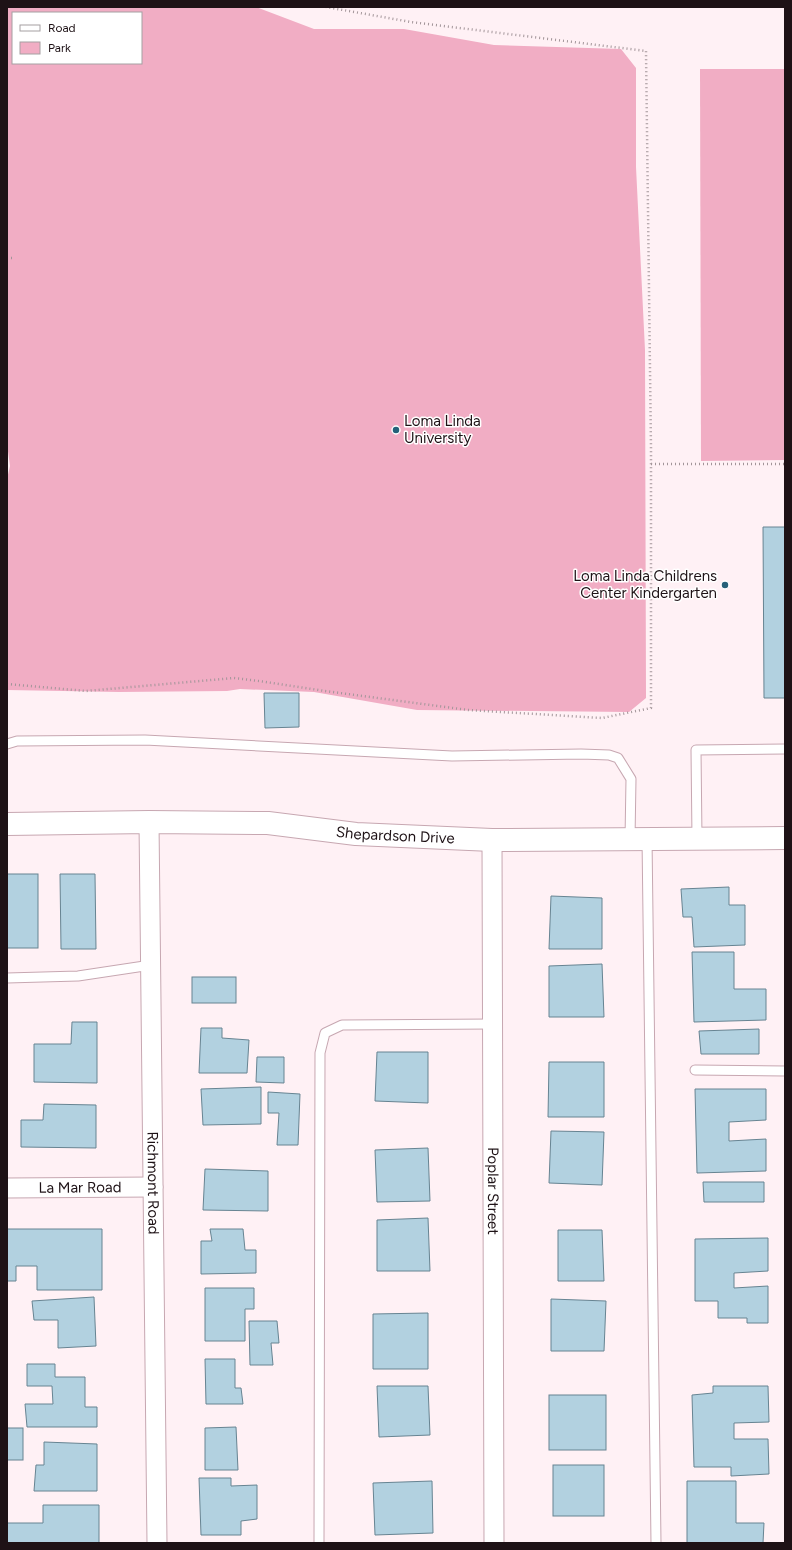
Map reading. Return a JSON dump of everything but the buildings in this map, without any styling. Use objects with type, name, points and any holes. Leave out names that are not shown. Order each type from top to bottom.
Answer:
[{"type":"street","name":"Shepardson Drive","points":[[7,824],[149,822],[268,823],[356,834],[492,840],[785,838]]},
{"type":"street","name":"Richmont Road","points":[[149,822],[157,1543]]},
{"type":"street","name":"Poplar Street","points":[[492,840],[494,1543]]},
{"type":"street","name":"La Mar Road","points":[[7,1188],[153,1187]]},
{"type":"lane","points":[[7,744],[17,742],[145,740],[452,756],[581,754],[609,755],[618,758],[631,779],[639,839],[656,1543]]},
{"type":"lane","points":[[697,838],[696,750],[785,749]]},
{"type":"lane","points":[[7,978],[78,976],[151,965]]},
{"type":"lane","points":[[319,1543],[320,1053],[325,1033],[342,1025],[493,1024]]},
{"type":"lane","points":[[695,1070],[785,1071]]},
{"type":"path","points":[[7,684],[86,691],[234,678],[468,710],[602,718],[651,708],[651,464],[646,51],[411,22],[326,7]]},
{"type":"path","points":[[7,258],[13,258]]},
{"type":"path","points":[[651,464],[785,464]]},
{"type":"green space","name":"Loma Linda University","points":[[7,7],[256,7],[314,29],[404,29],[494,45],[621,49],[636,68],[636,167],[645,350],[646,698],[629,712],[417,710],[314,692],[240,689],[227,691],[119,692],[7,690],[7,479],[10,466],[7,444]]},
{"type":"green space","points":[[700,69],[785,69],[785,460],[701,461]]},
{"type":"place","name":"Loma Linda University","points":[[396,430]]},
{"type":"place","name":"Loma Linda Childrens Center Kindergarten","points":[[725,585]]}]
